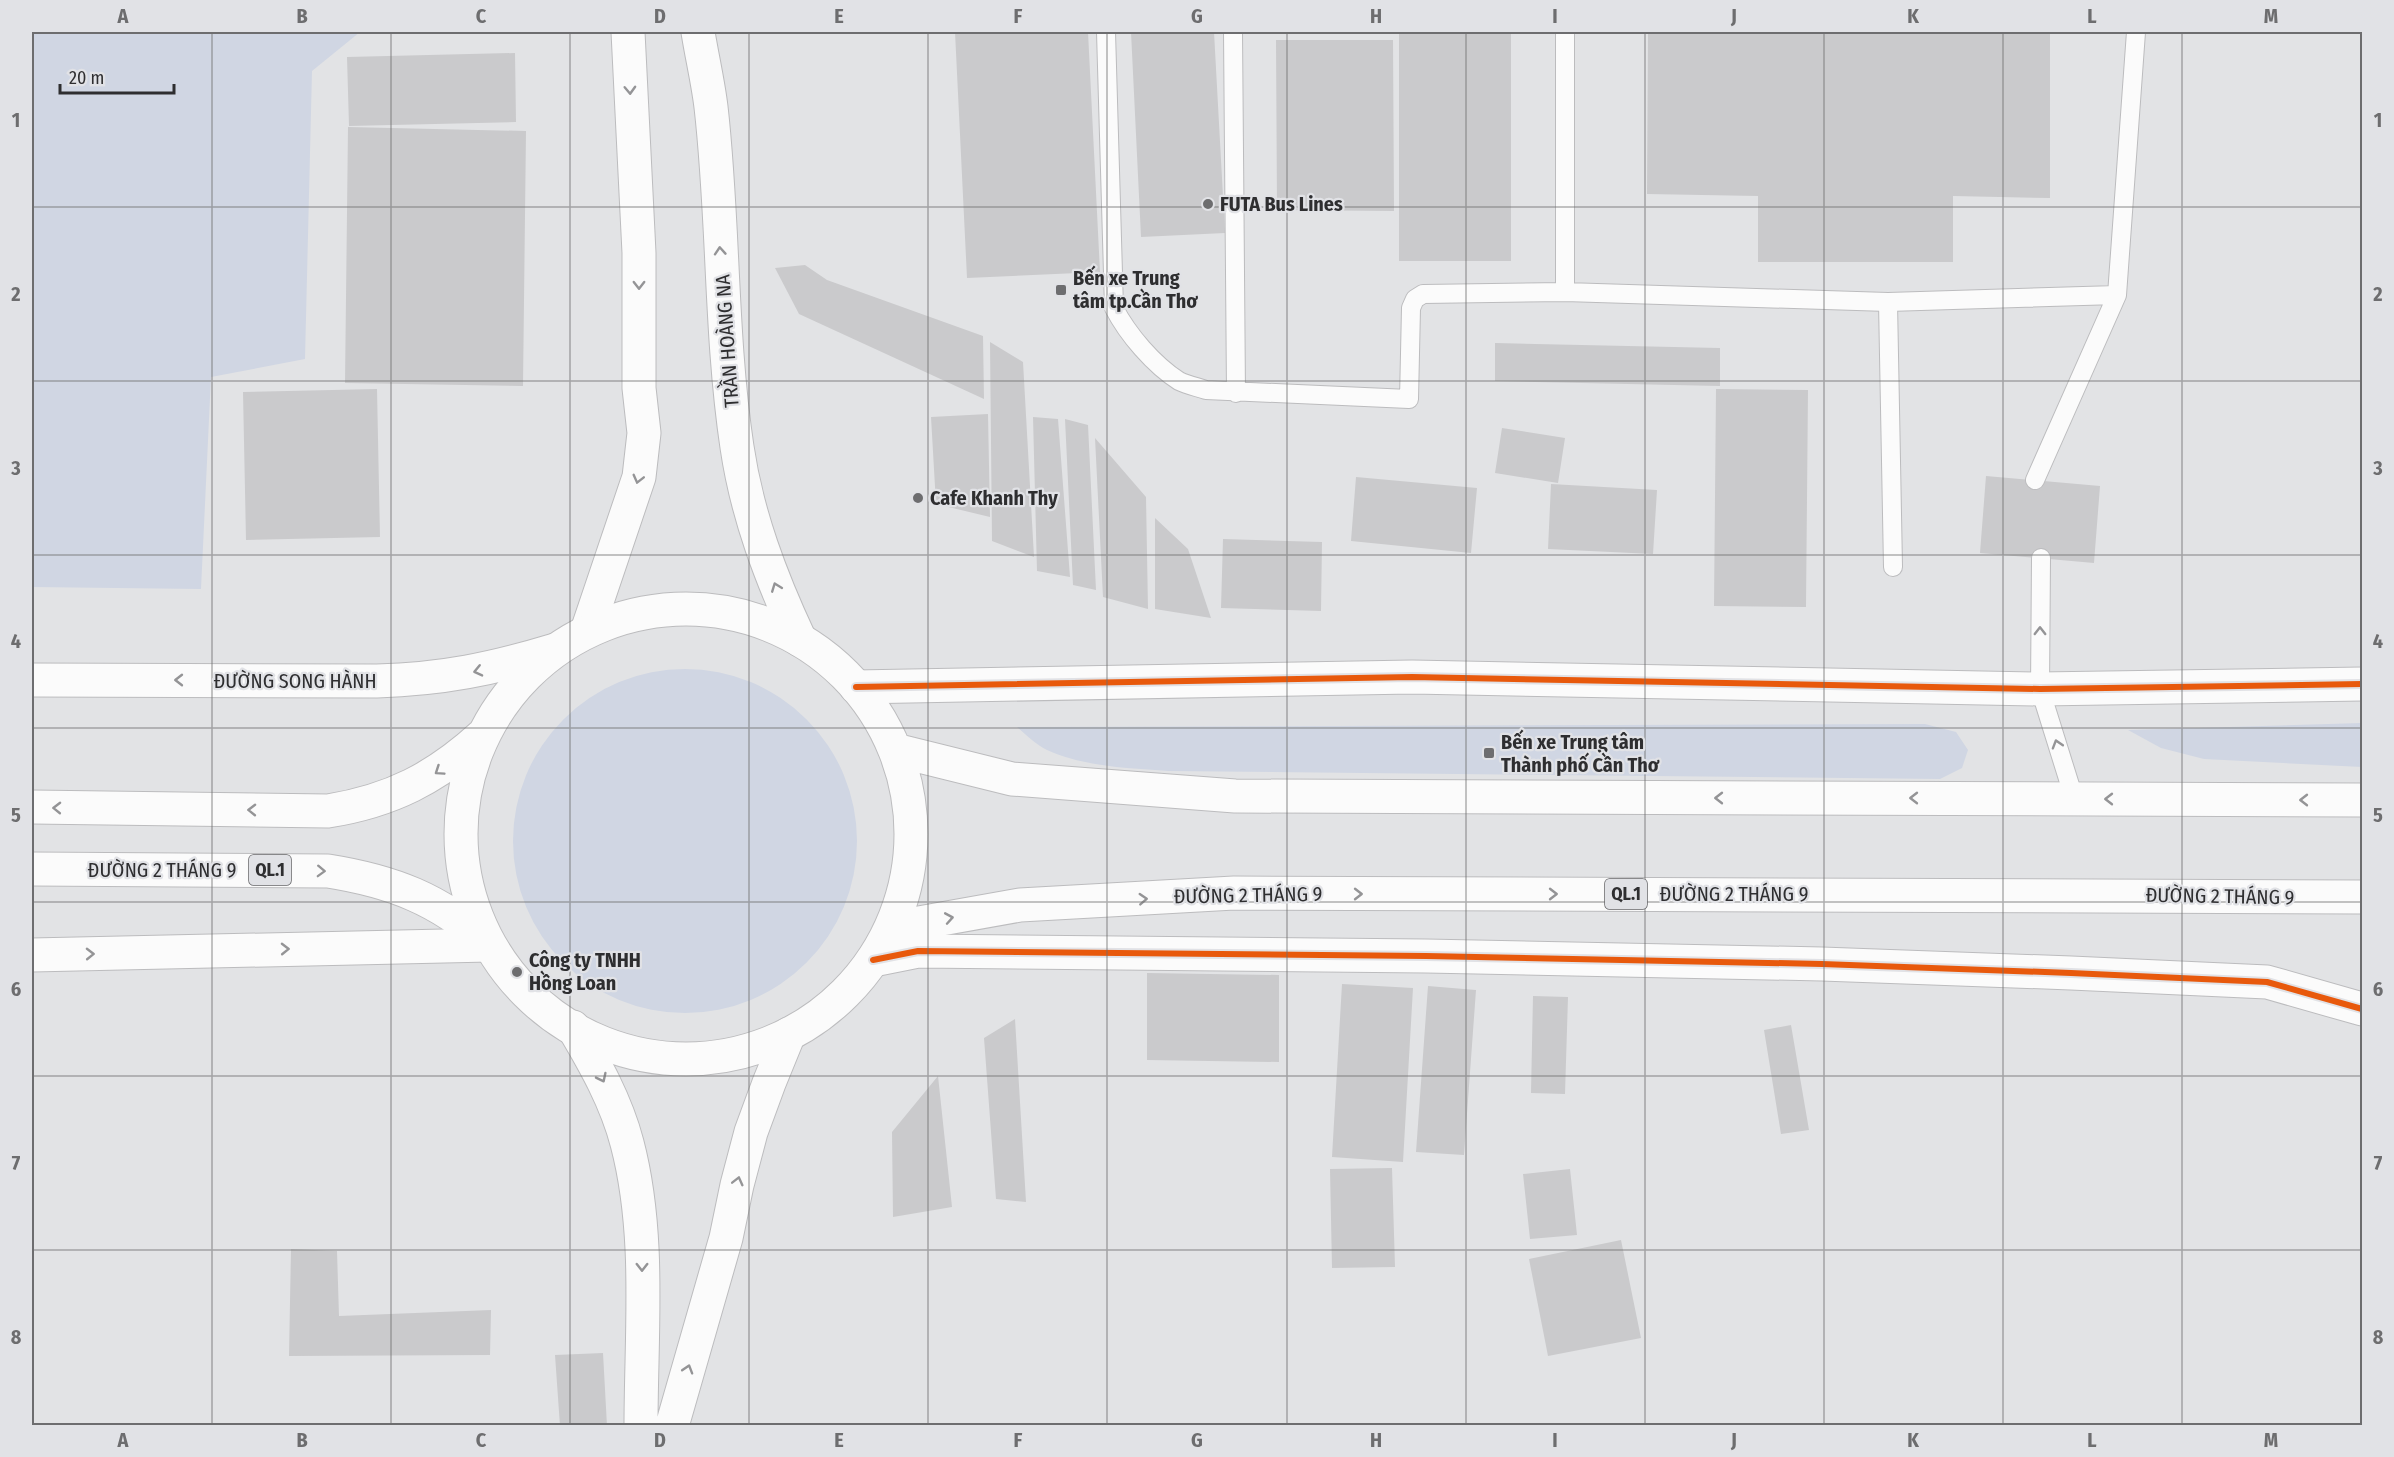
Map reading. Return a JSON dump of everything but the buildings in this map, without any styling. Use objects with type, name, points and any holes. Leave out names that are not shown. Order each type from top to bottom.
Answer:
[{"type":"main road","name":"TRẦN HOÀNG NA","points":[[698,32],[711,107],[729,377],[737,448],[749,507],[763,552],[800,640]]},
{"type":"main road","points":[[704,64],[716,32]]},
{"type":"main road","points":[[587,631],[639,477],[644,433],[639,388],[639,253],[624,38]]},
{"type":"main road","points":[[695,609],[741,616],[767,624],[800,640],[830,661],[856,687],[878,717],[895,750],[906,784],[912,822],[910,858],[904,894],[891,928],[873,960],[850,990],[829,1008],[789,1034],[755,1048],[718,1057],[681,1059],[643,1054],[607,1043],[573,1027],[542,1006],[515,978],[489,945],[466,879],[461,842],[463,805],[470,768],[484,734],[502,702],[527,674],[555,650],[587,631],[622,618],[658,610],[695,609]]},
{"type":"main road","name":"ĐƯỜNG SONG HÀNH","points":[[32,680],[377,681],[424,679],[470,673],[555,650]]},
{"type":"main road","points":[[856,687],[1412,676],[2040,689],[2362,684]]},
{"type":"main road","points":[[32,807],[328,811],[356,807],[411,787],[437,773],[484,734]]},
{"type":"main road","points":[[895,750],[1012,779],[1235,796],[2362,801]]},
{"type":"main road","name":"ĐƯỜNG 2 THÁNG 9","points":[[32,869],[328,871],[357,875],[385,882],[441,907],[468,926],[489,945]]},
{"type":"main road","name":"ĐƯỜNG 2 THÁNG 9","points":[[891,928],[1020,905],[1234,894],[2362,897]]},
{"type":"main road","points":[[32,955],[489,945]]},
{"type":"main road","points":[[873,960],[918,951],[930,951],[1437,956],[1822,964],[2267,982],[2362,1009]]},
{"type":"main road","points":[[573,1027],[612,1100],[627,1141],[636,1183],[641,1237],[641,1425]]},
{"type":"main road","points":[[672,1425],[726,1238],[751,1132],[789,1034]]},
{"type":"lane","points":[[1106,32],[1114,309],[1124,327],[1146,352],[1180,381],[1206,390],[1409,399],[1411,308],[1415,299],[1423,294],[1565,292],[1888,302],[2117,295]]},
{"type":"lane","points":[[1233,32],[1236,393]]},
{"type":"lane","points":[[1565,32],[1565,292]]},
{"type":"lane","points":[[2035,480],[2117,295],[2136,32]]},
{"type":"lane","points":[[1888,302],[1893,567]]},
{"type":"lane","points":[[2041,558],[2040,689],[2074,798]]},
{"type":"shaded area","points":[[32,32],[360,32],[312,71],[305,359],[211,377],[201,589],[32,587]]},
{"type":"shaded area","points":[[360,32],[506,32],[507,34]]},
{"type":"shaded area","points":[[668,669],[702,669],[735,676],[766,689],[807,719],[828,745],[844,775],[854,807],[857,841],[854,875],[844,907],[828,937],[807,963],[766,993],[735,1006],[702,1013],[668,1013],[635,1006],[604,993],[576,974],[552,950],[533,922],[520,891],[513,858],[513,824],[520,791],[533,760],[552,732],[576,708],[604,689],[635,676]]},
{"type":"shaded area","points":[[2362,723],[2362,767],[2204,759],[2161,748],[2128,730]]},
{"type":"shaded area","points":[[1925,724],[1956,732],[1968,750],[1962,768],[1940,779],[1169,771],[1107,766],[1061,756],[1043,748],[1017,727]]},
{"type":"cycle path","points":[[856,687],[1412,677],[2040,689],[2362,684]]},
{"type":"cycle path","points":[[873,960],[918,951],[1426,956],[1822,964],[2267,982],[2362,1009]]},
{"type":"place","name":"FUTA Bus Lines","points":[[1208,204]]},
{"type":"place","name":"Bến xe Trung tâm tp.Cần Thơ","points":[[1061,290]]},
{"type":"place","name":"Cafe Khanh Thy","points":[[918,498]]},
{"type":"place","name":"Bến xe Trung tâm Thành phố Cần Thơ","points":[[1489,753]]},
{"type":"place","name":"Công ty TNHH Hồng Loan","points":[[517,972]]}]
